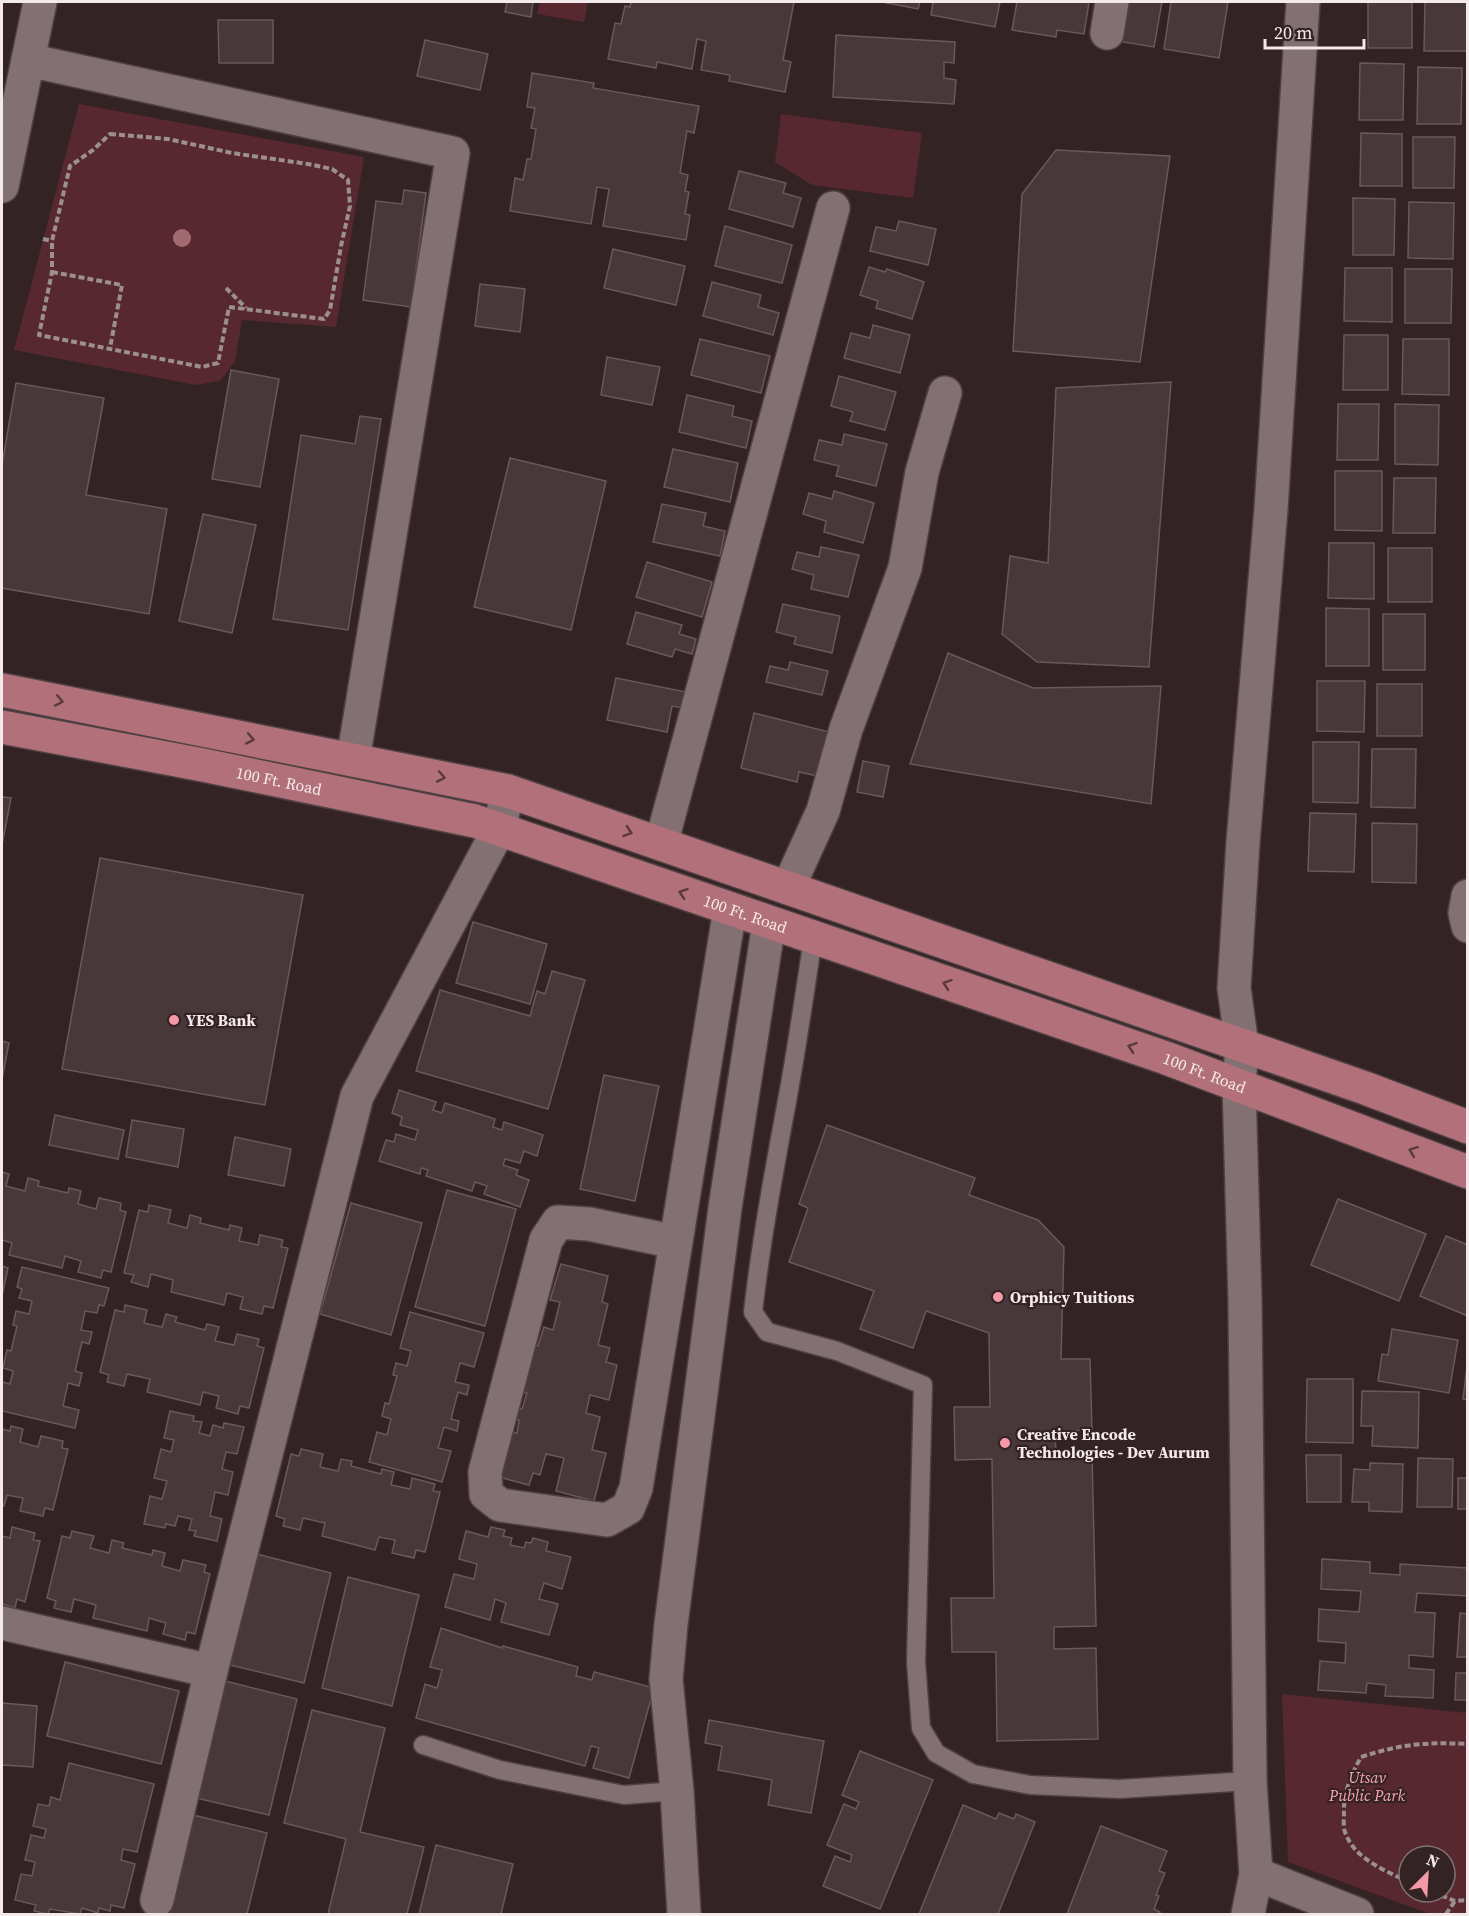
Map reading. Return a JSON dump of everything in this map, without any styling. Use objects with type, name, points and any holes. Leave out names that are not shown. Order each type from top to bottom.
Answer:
[{"type":"main road","name":"100 Ft. Road","points":[[2,690],[508,791],[1365,1088],[1467,1127]]},
{"type":"main road","name":"100 Ft. Road","points":[[2,727],[225,769],[475,821],[1166,1058],[1467,1172]]},
{"type":"street","points":[[1107,33],[1112,2]]},
{"type":"street","points":[[1248,1914],[1256,1874],[1250,1781],[1245,1300],[1239,1086],[1242,1046],[1234,988],[1241,864],[1271,509],[1303,2]]},
{"type":"street","points":[[2,186],[28,60],[30,3]]},
{"type":"street","points":[[28,60],[453,153],[353,760]]},
{"type":"street","points":[[661,844],[833,208]]},
{"type":"street","points":[[788,888],[823,811],[846,729],[905,568],[922,472],[945,393]]},
{"type":"street","points":[[157,1900],[211,1671],[357,1096],[499,829],[508,791]]},
{"type":"street","points":[[1467,896],[1465,913],[1467,926]]},
{"type":"street","points":[[676,1242],[589,1224],[558,1222],[546,1240],[485,1472],[486,1494],[500,1505],[607,1520],[628,1508],[636,1488],[676,1242],[730,909]]},
{"type":"street","points":[[684,1914],[677,1791],[666,1679],[671,1624],[723,1220],[769,923]]},
{"type":"street","points":[[2,1623],[211,1671]]},
{"type":"street","points":[[1256,1874],[1357,1914]]},
{"type":"lane","points":[[813,938],[788,1099],[759,1255],[753,1312],[767,1332],[837,1351],[923,1385],[916,1662],[921,1728],[936,1753],[973,1774],[1030,1785],[1119,1789],[1250,1781]]},
{"type":"lane","points":[[423,1745],[500,1770],[624,1796],[677,1791]]},
{"type":"path","points":[[110,134],[168,139],[232,153],[309,164],[332,169],[348,180],[350,206],[330,310],[324,319],[230,307],[218,363],[202,367],[39,335],[52,272],[52,241],[70,166],[93,150],[110,134]]},
{"type":"path","points":[[43,239],[52,241]]},
{"type":"path","points":[[52,272],[122,285],[110,348]]},
{"type":"path","points":[[226,288],[246,309]]},
{"type":"path","points":[[1397,1876],[1381,1869],[1355,1850],[1344,1831],[1344,1801],[1352,1773],[1361,1757],[1394,1746],[1429,1742],[1467,1744]]},
{"type":"green space","points":[[540,2],[588,2],[584,22],[537,14]]},
{"type":"green space","points":[[79,104],[364,157],[336,327],[242,320],[235,361],[220,381],[196,385],[14,350]]},
{"type":"green space","points":[[781,114],[922,133],[913,198],[812,185],[775,162]]},
{"type":"green space","name":"Utsav Public Park","points":[[1282,1694],[1467,1713],[1467,1914],[1430,1914],[1403,1904],[1457,1904],[1457,1844],[1397,1844],[1397,1902],[1288,1862]]},
{"type":"building","points":[[507,2],[533,2],[531,17],[505,12]]},
{"type":"building","points":[[631,2],[794,2],[783,60],[791,62],[785,92],[729,81],[730,75],[701,70],[706,41],[697,39],[692,69],[657,62],[656,68],[608,59],[615,23],[621,24],[625,6],[630,7]]},
{"type":"building","points":[[882,2],[920,2],[918,9]]},
{"type":"building","points":[[933,2],[1000,2],[995,27],[931,15]]},
{"type":"building","points":[[1017,2],[1089,2],[1084,34],[1057,30],[1056,37],[1012,30]]},
{"type":"building","points":[[1124,2],[1162,2],[1154,47],[1117,41]]},
{"type":"building","points":[[1171,2],[1228,2],[1219,58],[1164,49]]},
{"type":"building","points":[[1368,2],[1412,2],[1412,48],[1368,48]]},
{"type":"building","points":[[1425,2],[1468,2],[1468,51],[1424,51]]},
{"type":"building","points":[[218,20],[273,20],[273,63],[219,63]]},
{"type":"building","points":[[836,35],[955,42],[954,63],[944,62],[944,78],[956,80],[954,104],[833,97]]},
{"type":"building","points":[[425,40],[488,54],[480,90],[417,76]]},
{"type":"building","points":[[1360,63],[1404,64],[1403,120],[1359,120]]},
{"type":"building","points":[[1418,67],[1462,68],[1461,124],[1417,124]]},
{"type":"building","points":[[532,73],[594,83],[593,88],[699,106],[694,133],[687,131],[680,173],[688,175],[685,191],[689,192],[685,214],[690,215],[686,240],[603,226],[609,189],[597,187],[591,224],[510,211],[515,178],[523,180],[527,159],[531,159],[536,129],[531,128],[535,108],[527,107]]},
{"type":"building","points":[[1361,133],[1402,134],[1402,186],[1360,186]]},
{"type":"building","points":[[1413,137],[1455,137],[1454,188],[1413,188]]},
{"type":"building","points":[[1056,150],[1170,156],[1140,362],[1013,351],[1022,194]]},
{"type":"building","points":[[739,171],[786,183],[783,193],[801,198],[793,227],[729,209]]},
{"type":"building","points":[[404,190],[426,193],[411,307],[363,300],[376,201],[402,204]]},
{"type":"building","points":[[1353,198],[1395,199],[1394,255],[1353,255]]},
{"type":"building","points":[[1409,202],[1454,203],[1453,259],[1408,258]]},
{"type":"building","points":[[899,221],[936,229],[928,265],[870,251],[876,227],[896,231]]},
{"type":"building","points":[[725,226],[792,245],[782,283],[715,266]]},
{"type":"building","points":[[613,249],[685,266],[676,305],[604,288]]},
{"type":"building","points":[[869,267],[885,272],[887,269],[924,282],[912,319],[876,308],[878,301],[860,295]]},
{"type":"building","points":[[1345,268],[1392,268],[1392,322],[1344,321]]},
{"type":"building","points":[[1405,269],[1452,269],[1451,323],[1405,323]]},
{"type":"building","points":[[712,282],[761,295],[758,307],[779,313],[773,335],[703,316]]},
{"type":"building","points":[[480,284],[525,289],[520,332],[475,326]]},
{"type":"building","points":[[873,325],[910,335],[900,373],[844,358],[851,333],[870,338]]},
{"type":"building","points":[[1344,335],[1388,335],[1388,390],[1343,390]]},
{"type":"building","points":[[700,339],[770,356],[761,393],[691,375]]},
{"type":"building","points":[[1403,339],[1449,339],[1449,395],[1402,394]]},
{"type":"building","points":[[607,357],[660,367],[652,405],[601,395]]},
{"type":"building","points":[[231,370],[279,379],[260,487],[212,479]]},
{"type":"building","points":[[839,376],[896,392],[885,430],[850,421],[853,412],[831,406]]},
{"type":"building","points":[[1171,382],[1149,667],[1037,662],[1002,634],[1010,556],[1048,563],[1056,388]]},
{"type":"building","points":[[16,383],[104,398],[86,495],[167,509],[149,614],[2,588],[2,465]]},
{"type":"building","points":[[687,395],[734,406],[732,416],[752,421],[746,448],[679,432]]},
{"type":"building","points":[[1338,404],[1379,404],[1378,460],[1337,460]]},
{"type":"building","points":[[1395,404],[1439,405],[1438,465],[1395,464]]},
{"type":"building","points":[[360,416],[381,419],[348,630],[273,619],[301,435],[355,444]]},
{"type":"building","points":[[844,434],[887,444],[876,486],[836,476],[839,466],[814,460],[819,440],[842,445]]},
{"type":"building","points":[[673,449],[738,463],[730,502],[664,487]]},
{"type":"building","points":[[510,458],[606,481],[571,630],[474,607]]},
{"type":"building","points":[[1335,471],[1382,471],[1382,531],[1335,530]]},
{"type":"building","points":[[1394,478],[1436,478],[1435,533],[1393,533]]},
{"type":"building","points":[[834,491],[874,503],[863,543],[824,532],[826,521],[803,514],[809,493],[832,499]]},
{"type":"building","points":[[662,504],[706,513],[703,526],[725,531],[720,556],[653,542]]},
{"type":"building","points":[[203,514],[256,525],[232,633],[179,621]]},
{"type":"building","points":[[1329,543],[1374,543],[1374,599],[1328,598]]},
{"type":"building","points":[[821,547],[859,555],[848,597],[811,589],[814,575],[792,569],[797,552],[819,557]]},
{"type":"building","points":[[1388,548],[1432,548],[1432,602],[1388,602]]},
{"type":"building","points":[[647,562],[712,582],[702,617],[636,597]]},
{"type":"building","points":[[783,604],[840,616],[832,653],[794,644],[796,637],[776,632]]},
{"type":"building","points":[[1326,608],[1369,609],[1369,666],[1326,666]]},
{"type":"building","points":[[636,612],[682,625],[679,634],[696,639],[692,654],[675,649],[672,657],[627,644]]},
{"type":"building","points":[[1383,614],[1425,614],[1425,670],[1383,670]]},
{"type":"building","points":[[948,653],[1033,688],[1161,686],[1151,804],[910,764]]},
{"type":"building","points":[[790,662],[828,671],[822,695],[766,682],[770,666],[788,670]]},
{"type":"building","points":[[616,678],[691,693],[688,709],[672,706],[667,732],[607,720]]},
{"type":"building","points":[[1317,681],[1365,681],[1364,732],[1317,731]]},
{"type":"building","points":[[1377,684],[1422,684],[1422,736],[1377,736]]},
{"type":"building","points":[[754,713],[829,732],[818,776],[799,772],[797,782],[741,768]]},
{"type":"building","points":[[1313,742],[1359,742],[1358,803],[1313,802]]},
{"type":"building","points":[[1372,749],[1416,749],[1415,808],[1371,807]]},
{"type":"building","points":[[863,761],[889,766],[883,797],[857,792]]},
{"type":"building","points":[[2,797],[11,798],[2,845]]},
{"type":"building","points":[[1310,813],[1356,814],[1354,872],[1308,871]]},
{"type":"building","points":[[1372,823],[1417,824],[1416,883],[1372,882]]},
{"type":"building","points":[[100,858],[303,895],[265,1105],[62,1069]]},
{"type":"building","points":[[473,922],[547,944],[530,1004],[456,983]]},
{"type":"building","points":[[552,971],[585,980],[548,1109],[416,1071],[440,990],[530,1016],[537,991],[545,994]]},
{"type":"building","points":[[2,1041],[9,1043],[2,1079]]},
{"type":"building","points":[[604,1075],[659,1086],[635,1201],[580,1189]]},
{"type":"building","points":[[399,1090],[436,1102],[433,1110],[442,1113],[445,1103],[495,1119],[493,1127],[502,1130],[504,1122],[543,1135],[537,1156],[524,1151],[520,1163],[505,1159],[503,1165],[518,1170],[516,1175],[529,1180],[520,1207],[484,1194],[487,1186],[475,1182],[472,1191],[426,1176],[428,1170],[421,1168],[420,1174],[379,1161],[386,1140],[394,1142],[396,1134],[415,1140],[418,1130],[400,1125],[402,1117],[392,1113]]},
{"type":"building","points":[[55,1115],[124,1130],[118,1159],[49,1145]]},
{"type":"building","points":[[132,1120],[184,1129],[178,1167],[126,1157]]},
{"type":"building","name":"Creative Encode Technologies - Dev Aurum","points":[[827,1125],[975,1178],[969,1195],[1038,1220],[1064,1247],[1061,1359],[1090,1359],[1092,1430],[1055,1431],[1056,1455],[1092,1454],[1096,1626],[1054,1627],[1054,1649],[1096,1648],[1098,1739],[997,1741],[996,1652],[952,1652],[951,1598],[994,1598],[992,1459],[955,1460],[954,1407],[990,1407],[989,1333],[926,1311],[913,1348],[860,1329],[874,1291],[789,1262],[808,1208],[799,1204]]},
{"type":"building","points":[[235,1137],[291,1149],[284,1186],[228,1175]]},
{"type":"building","points":[[2,1172],[9,1174],[6,1186],[25,1191],[28,1178],[39,1181],[38,1186],[68,1193],[69,1188],[81,1191],[78,1204],[96,1209],[99,1198],[121,1203],[120,1210],[126,1212],[111,1272],[103,1270],[101,1278],[78,1272],[81,1261],[65,1256],[62,1268],[9,1255],[12,1243],[2,1240]]},
{"type":"building","points":[[447,1190],[516,1209],[485,1326],[415,1307]]},
{"type":"building","points":[[1338,1199],[1426,1234],[1399,1301],[1311,1265]]},
{"type":"building","points":[[351,1203],[422,1223],[391,1335],[320,1314]]},
{"type":"building","points":[[149,1205],[171,1210],[168,1223],[187,1228],[190,1215],[201,1218],[200,1223],[229,1230],[230,1225],[242,1228],[239,1241],[258,1245],[260,1235],[283,1240],[281,1247],[288,1248],[273,1308],[264,1306],[262,1314],[240,1309],[243,1297],[227,1293],[224,1305],[171,1292],[173,1280],[151,1274],[148,1287],[131,1282],[134,1275],[124,1273],[139,1210],[148,1212]]},
{"type":"building","points":[[1446,1236],[1468,1245],[1468,1316],[1420,1296]]},
{"type":"building","points":[[561,1264],[608,1276],[602,1302],[608,1304],[598,1345],[610,1348],[606,1362],[617,1365],[609,1400],[590,1395],[586,1413],[600,1417],[592,1450],[606,1453],[594,1501],[556,1491],[564,1458],[546,1454],[540,1475],[533,1473],[529,1485],[495,1476],[506,1431],[517,1433],[519,1420],[509,1418],[512,1407],[522,1409],[527,1393],[516,1390],[527,1344],[538,1346],[544,1327],[553,1330],[560,1302],[550,1300]]},
{"type":"building","points":[[2,1266],[8,1268],[2,1296]]},
{"type":"building","points":[[22,1267],[109,1288],[104,1306],[99,1305],[97,1313],[85,1311],[81,1330],[92,1332],[89,1344],[82,1342],[75,1371],[82,1373],[79,1386],[68,1383],[63,1406],[79,1410],[75,1428],[2,1411],[2,1382],[10,1384],[13,1371],[3,1368],[7,1350],[11,1351],[17,1326],[13,1325],[16,1311],[29,1314],[32,1301],[19,1298],[22,1289],[17,1287]]},
{"type":"building","points":[[125,1305],[147,1310],[144,1323],[162,1327],[166,1314],[177,1317],[175,1322],[205,1330],[207,1324],[219,1327],[215,1341],[234,1345],[237,1334],[259,1339],[257,1346],[264,1348],[249,1408],[240,1406],[238,1414],[216,1408],[219,1396],[203,1392],[200,1405],[147,1392],[150,1379],[127,1374],[124,1386],[107,1382],[109,1375],[100,1372],[115,1310],[124,1312]]},
{"type":"building","points":[[410,1312],[484,1333],[474,1367],[460,1363],[455,1382],[469,1385],[467,1395],[458,1392],[451,1419],[459,1421],[457,1431],[444,1427],[438,1448],[451,1451],[442,1482],[369,1462],[377,1432],[387,1435],[391,1419],[382,1416],[385,1403],[389,1404],[397,1376],[393,1375],[396,1363],[407,1366],[411,1351],[400,1348]]},
{"type":"building","points":[[1392,1329],[1458,1340],[1449,1393],[1378,1381],[1382,1354],[1388,1355]]},
{"type":"building","points":[[1468,1358],[1468,1400],[1463,1399]]},
{"type":"building","points":[[1307,1379],[1353,1379],[1353,1443],[1306,1442]]},
{"type":"building","points":[[1362,1391],[1419,1392],[1418,1448],[1372,1446],[1373,1426],[1361,1426]]},
{"type":"building","points":[[170,1411],[194,1416],[193,1421],[202,1422],[199,1433],[210,1436],[213,1425],[223,1428],[224,1423],[244,1427],[237,1454],[226,1452],[222,1469],[233,1472],[228,1495],[215,1492],[210,1516],[222,1519],[217,1541],[194,1536],[196,1531],[189,1530],[192,1519],[178,1516],[175,1526],[166,1524],[165,1528],[144,1524],[150,1496],[162,1499],[167,1481],[154,1478],[161,1449],[171,1452],[174,1440],[164,1438]]},
{"type":"building","points":[[11,1426],[23,1429],[20,1442],[38,1447],[41,1436],[63,1441],[62,1448],[68,1449],[53,1510],[45,1508],[43,1516],[20,1511],[23,1498],[7,1495],[4,1506],[2,1506],[2,1429],[10,1431]]},
{"type":"building","points":[[301,1449],[323,1454],[320,1467],[338,1471],[341,1459],[352,1461],[351,1466],[381,1474],[382,1469],[394,1472],[391,1485],[410,1489],[412,1478],[435,1484],[433,1491],[440,1492],[425,1552],[416,1550],[414,1558],[392,1553],[395,1540],[379,1537],[375,1550],[322,1536],[325,1523],[303,1518],[300,1530],[283,1526],[285,1519],[276,1516],[291,1454],[299,1456]]},
{"type":"building","points":[[1306,1455],[1341,1455],[1341,1502],[1307,1502]]},
{"type":"building","points":[[1418,1458],[1453,1459],[1452,1507],[1417,1507]]},
{"type":"building","points":[[1370,1463],[1403,1464],[1402,1512],[1369,1511],[1369,1502],[1352,1502],[1354,1469],[1370,1470]]},
{"type":"building","points":[[1458,1478],[1468,1478],[1468,1509],[1458,1509]]},
{"type":"building","points":[[12,1527],[35,1533],[33,1540],[40,1541],[25,1602],[17,1599],[15,1608],[2,1604],[2,1536],[10,1538]]},
{"type":"building","points":[[491,1527],[505,1530],[503,1536],[512,1538],[510,1545],[524,1548],[526,1542],[531,1543],[533,1538],[548,1542],[546,1551],[571,1557],[562,1589],[544,1583],[539,1599],[558,1604],[549,1635],[501,1622],[506,1603],[495,1599],[490,1620],[445,1607],[454,1574],[474,1579],[477,1564],[459,1559],[466,1531],[488,1537]]},
{"type":"building","points":[[72,1531],[94,1536],[90,1548],[109,1553],[112,1540],[124,1543],[122,1548],[152,1555],[153,1550],[165,1553],[162,1566],[180,1571],[183,1560],[206,1565],[204,1572],[210,1574],[195,1634],[187,1632],[185,1640],[163,1634],[166,1623],[149,1618],[147,1631],[93,1618],[96,1605],[74,1599],[71,1612],[54,1608],[56,1601],[47,1598],[62,1536],[70,1538]]},
{"type":"building","points":[[257,1554],[331,1573],[304,1683],[230,1665]]},
{"type":"building","points":[[1322,1559],[1370,1562],[1370,1573],[1400,1575],[1400,1564],[1468,1568],[1468,1596],[1417,1593],[1415,1612],[1435,1613],[1433,1657],[1409,1655],[1409,1668],[1434,1670],[1433,1698],[1385,1696],[1386,1685],[1367,1683],[1366,1693],[1318,1690],[1320,1661],[1345,1663],[1346,1643],[1318,1641],[1319,1609],[1359,1612],[1361,1591],[1321,1589]]},
{"type":"building","points":[[348,1577],[419,1595],[392,1706],[322,1688]]},
{"type":"building","points":[[1460,1613],[1468,1614],[1468,1657],[1457,1657]]},
{"type":"building","points":[[441,1628],[502,1648],[503,1646],[578,1667],[576,1676],[592,1680],[594,1672],[654,1688],[629,1778],[593,1768],[599,1748],[591,1746],[585,1766],[416,1718],[425,1684],[437,1688],[442,1670],[430,1667]]},
{"type":"building","points":[[65,1662],[179,1691],[161,1764],[47,1736]]},
{"type":"building","points":[[1456,1673],[1468,1673],[1468,1700],[1455,1700]]},
{"type":"building","points":[[225,1681],[297,1699],[269,1815],[196,1798]]},
{"type":"building","points":[[2,1703],[37,1706],[33,1767],[2,1765]]},
{"type":"building","points":[[312,1710],[385,1728],[360,1832],[424,1847],[407,1914],[328,1914],[346,1839],[284,1823]]},
{"type":"building","points":[[709,1720],[824,1741],[811,1813],[768,1805],[772,1780],[718,1770],[722,1746],[705,1743]]},
{"type":"building","points":[[860,1751],[933,1780],[880,1909],[823,1886],[835,1856],[850,1862],[852,1855],[827,1845],[844,1804],[856,1809],[859,1802],[842,1795]]},
{"type":"building","points":[[69,1763],[154,1784],[137,1852],[123,1849],[121,1860],[135,1864],[124,1908],[111,1905],[110,1911],[99,1908],[98,1913],[82,1908],[80,1914],[50,1909],[48,1914],[34,1911],[36,1905],[15,1900],[21,1874],[32,1876],[35,1862],[25,1860],[31,1835],[44,1838],[46,1829],[33,1826],[38,1804],[49,1806],[51,1797],[60,1800]]},
{"type":"building","points":[[963,1805],[996,1819],[999,1813],[1014,1819],[1016,1814],[1035,1822],[998,1914],[919,1914]]},
{"type":"building","points":[[193,1815],[267,1833],[247,1914],[169,1914]]},
{"type":"building","points":[[1101,1826],[1167,1851],[1159,1871],[1165,1873],[1156,1895],[1159,1896],[1154,1909],[1160,1912],[1159,1914],[1067,1914]]},
{"type":"building","points":[[436,1845],[513,1864],[501,1914],[419,1914]]},
{"type":"place","name":"YES Bank","points":[[174,1020]]},
{"type":"place","name":"Orphicy Tuitions","points":[[998,1297]]},
{"type":"place","name":"Creative Encode Technologies - Dev Aurum","points":[[1005,1443]]}]
